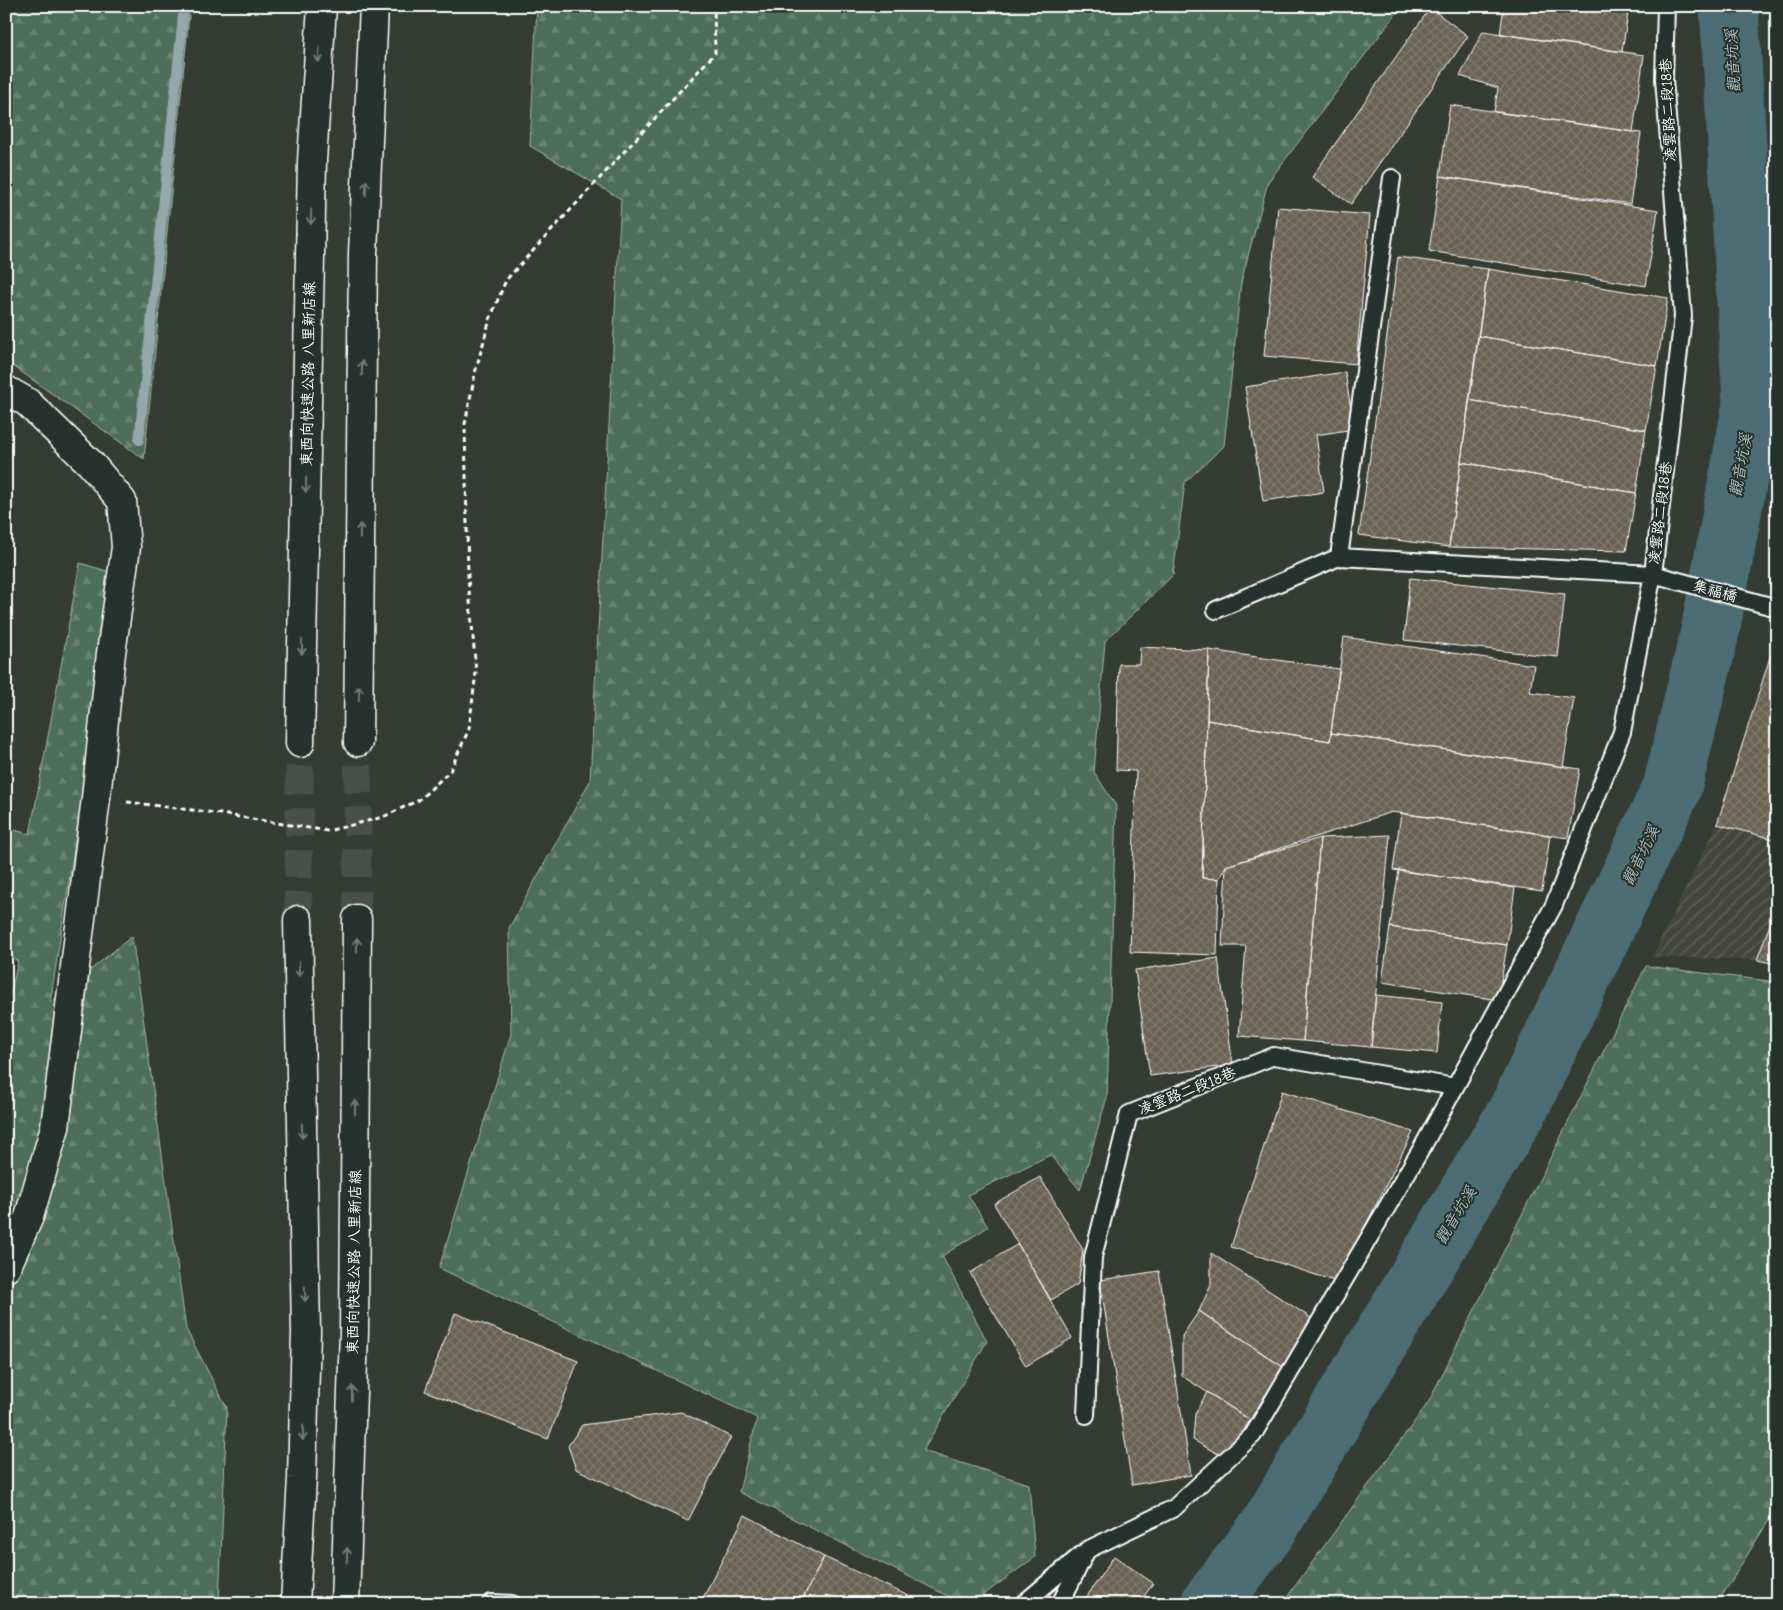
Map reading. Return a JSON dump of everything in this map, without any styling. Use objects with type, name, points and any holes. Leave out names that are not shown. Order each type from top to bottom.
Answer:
[{"type":"main road","name":"東西向快速公路 八里新店線","points":[[300,743],[312,161],[322,6]]},
{"type":"main road","points":[[358,742],[363,253],[374,6]]},
{"type":"main road","points":[[6,390],[34,409],[91,464],[122,501],[126,547],[111,653],[96,798],[55,1127],[29,1217],[6,1268]]},
{"type":"main road","name":"東西向快速公路 八里新店線","points":[[345,1604],[354,1331],[357,919]]},
{"type":"main road","points":[[295,1604],[302,1478],[306,1332],[298,920]]},
{"type":"lane","name":"凌雲路二段18巷","points":[[1216,610],[1339,557],[1653,574],[1683,316],[1664,79],[1666,6]]},
{"type":"lane","points":[[1339,557],[1392,178]]},
{"type":"lane","name":"集福橋","points":[[1653,574],[1777,608]]},
{"type":"lane","points":[[1023,1604],[1086,1550],[1174,1508],[1253,1435],[1423,1146],[1554,905],[1622,732],[1653,574]]},
{"type":"lane","name":"凌雲路二段18巷","points":[[1086,1415],[1093,1257],[1129,1114],[1274,1056],[1456,1087]]},
{"type":"lane","points":[[1060,1604],[1086,1550]]},
{"type":"lane","points":[[491,1603],[512,1604]]},
{"type":"path","points":[[96,798],[208,812],[328,831],[383,817],[419,800],[450,771],[469,729],[476,672],[468,578],[465,424],[476,369],[490,319],[506,280],[715,53],[714,6]]},
{"type":"shaded area","points":[[1772,651],[1777,651],[1777,964],[1757,960],[1652,957],[1717,824]]},
{"type":"green space","points":[[6,6],[190,6],[144,459],[6,361]]},
{"type":"green space","points":[[537,6],[1402,6],[1268,182],[1241,282],[1224,446],[1185,482],[1173,575],[1105,641],[1094,772],[1116,806],[1107,1097],[1080,1190],[1050,1155],[968,1195],[988,1227],[942,1256],[987,1341],[923,1451],[1029,1484],[1035,1557],[971,1604],[964,1604],[739,1492],[757,1418],[439,1268],[511,1034],[509,928],[590,781],[621,199],[530,146]]},
{"type":"green space","points":[[80,563],[117,574],[50,1003],[132,936],[186,1329],[227,1408],[219,1604],[6,1604],[6,1012],[18,962],[6,951],[6,828],[30,834]]},
{"type":"green space","points":[[1646,966],[1777,982],[1777,1507],[1717,1604],[1282,1604],[1428,1403]]},
{"type":"building","points":[[1504,6],[1629,6],[1622,52],[1500,34]]},
{"type":"building","points":[[1430,8],[1468,36],[1351,204],[1312,177]]},
{"type":"building","points":[[1483,31],[1644,55],[1633,132],[1494,112],[1498,88],[1460,76]]},
{"type":"building","points":[[1450,105],[1641,133],[1630,204],[1440,176]]},
{"type":"building","points":[[1440,176],[1658,210],[1646,286],[1429,251]]},
{"type":"building","points":[[1278,207],[1370,215],[1356,364],[1264,356]]},
{"type":"building","points":[[1398,257],[1488,269],[1449,547],[1359,535]]},
{"type":"building","points":[[1488,269],[1668,298],[1657,366],[1478,336]]},
{"type":"building","points":[[1478,336],[1657,366],[1646,430],[1469,400]]},
{"type":"building","points":[[1345,372],[1354,429],[1316,435],[1324,492],[1263,501],[1245,387]]},
{"type":"building","points":[[1469,400],[1646,430],[1636,493],[1461,462]]},
{"type":"building","points":[[1461,462],[1636,493],[1626,551],[1449,547]]},
{"type":"building","points":[[1410,578],[1565,594],[1558,657],[1404,640]]},
{"type":"building","points":[[1344,637],[1534,665],[1530,692],[1574,698],[1563,767],[1331,733]]},
{"type":"building","points":[[1140,647],[1209,650],[1202,878],[1219,879],[1217,955],[1130,952],[1136,771],[1116,770],[1119,664],[1139,664]]},
{"type":"building","points":[[1209,650],[1339,669],[1330,741],[1207,720]]},
{"type":"building","points":[[1772,651],[1777,651],[1777,840],[1717,824]]},
{"type":"building","points":[[1207,720],[1330,741],[1331,733],[1580,769],[1568,838],[1392,812],[1226,866],[1219,879],[1202,878]]},
{"type":"building","points":[[1401,813],[1550,835],[1542,891],[1393,870]]},
{"type":"building","points":[[1390,835],[1371,1047],[1303,1041],[1320,838]]},
{"type":"building","points":[[1320,838],[1303,1041],[1239,1036],[1246,946],[1222,946],[1226,866]]},
{"type":"building","points":[[1399,870],[1515,888],[1507,945],[1390,927]]},
{"type":"building","points":[[1777,905],[1777,964],[1757,960]]},
{"type":"building","points":[[1390,927],[1507,945],[1498,1000],[1382,982]]},
{"type":"building","points":[[1218,958],[1233,1065],[1150,1076],[1135,970]]},
{"type":"building","points":[[1376,995],[1442,1002],[1437,1053],[1371,1047]]},
{"type":"building","points":[[1282,1091],[1413,1132],[1337,1282],[1231,1247]]},
{"type":"building","points":[[1040,1177],[1083,1250],[1078,1284],[1051,1300],[994,1204]]},
{"type":"building","points":[[1018,1244],[1072,1338],[1026,1366],[970,1273]]},
{"type":"building","points":[[1211,1253],[1311,1318],[1283,1367],[1199,1311],[1211,1285]]},
{"type":"building","points":[[1159,1271],[1191,1475],[1132,1485],[1100,1280]]},
{"type":"building","points":[[1199,1311],[1283,1367],[1250,1420],[1182,1376],[1182,1336]]},
{"type":"building","points":[[455,1313],[578,1361],[548,1439],[425,1391]]},
{"type":"building","points":[[1207,1392],[1250,1420],[1241,1435],[1220,1455],[1193,1440],[1195,1414]]},
{"type":"building","points":[[681,1412],[731,1437],[688,1521],[576,1469],[568,1446],[582,1425]]},
{"type":"building","points":[[745,1515],[824,1557],[800,1604],[700,1604]]},
{"type":"building","points":[[1114,1556],[1153,1583],[1139,1604],[1082,1604]]},
{"type":"building","points":[[824,1557],[926,1604],[800,1604]]},
{"type":"waterway","points":[[139,440],[184,6]]},
{"type":"waterway","name":"觀音坑溪","points":[[1210,1604],[1267,1530],[1519,1108],[1672,788],[1710,632],[1752,404],[1729,6]]},
{"type":"tunnel","points":[[357,919],[358,742]]},
{"type":"tunnel","points":[[298,920],[300,743]]}]
